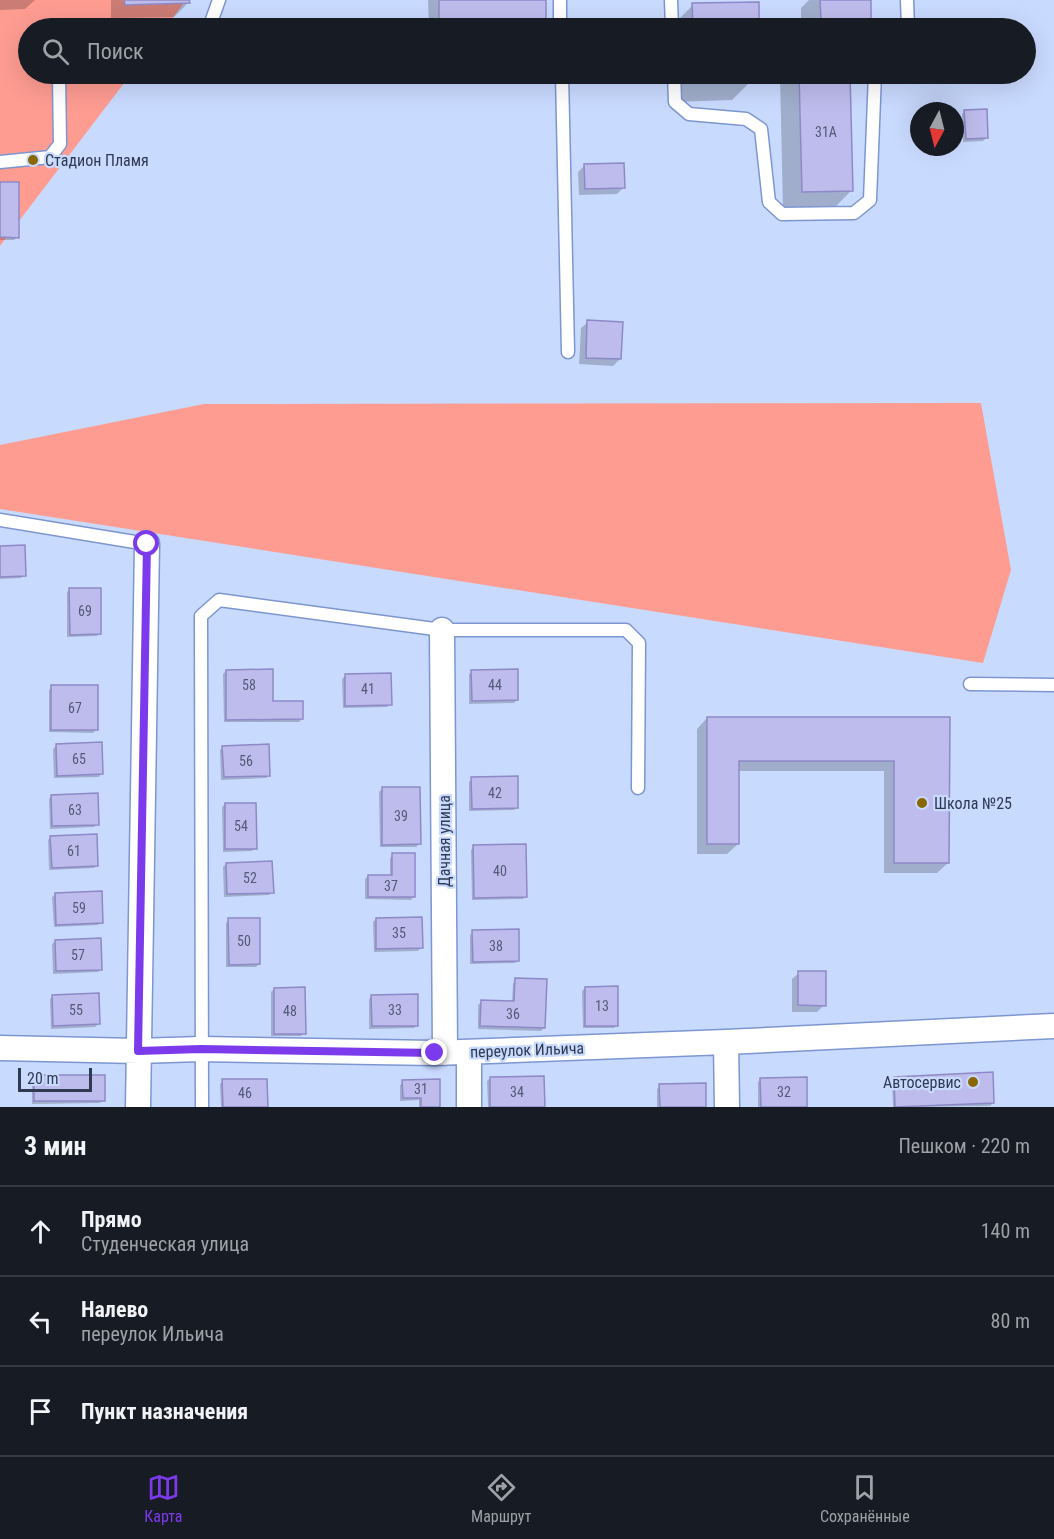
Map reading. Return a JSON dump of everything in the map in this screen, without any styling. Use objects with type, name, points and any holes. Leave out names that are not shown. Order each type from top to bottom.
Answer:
[{"type":"street","points":[[138,1107],[147,544]]},
{"type":"street","name":"Дачная улица","points":[[442,630],[457,1053],[469,1107]]},
{"type":"street","name":"переулок Ильича","points":[[0,1048],[457,1053],[1054,1026]]},
{"type":"street","points":[[726,1042],[727,1107]]},
{"type":"lane","points":[[213,18],[219,0]]},
{"type":"lane","points":[[560,0],[560,18]]},
{"type":"lane","points":[[671,0],[672,18]]},
{"type":"lane","points":[[908,0],[908,18]]},
{"type":"lane","points":[[0,162],[50,157],[60,144],[59,84]]},
{"type":"lane","points":[[561,84],[568,352]]},
{"type":"lane","points":[[674,84],[675,102],[689,114],[746,119],[761,129],[769,202],[782,214],[855,213],[870,200],[875,84]]},
{"type":"lane","points":[[0,520],[147,544]]},
{"type":"lane","points":[[202,1107],[201,616],[219,600],[442,630],[626,630],[639,644],[638,788]]},
{"type":"lane","points":[[970,684],[1054,685]]},
{"type":"shaded area","name":"Стадион Пламя","points":[[0,0],[186,0],[172,18],[18,18],[18,84],[123,84],[0,246]]},
{"type":"shaded area","points":[[981,403],[1011,570],[983,663],[0,509],[0,445],[204,404]]},
{"type":"building","points":[[124,0],[189,0],[190,3],[125,5]]},
{"type":"building","points":[[439,0],[546,0],[546,18],[439,18]]},
{"type":"building","points":[[820,0],[871,0],[871,18],[821,18]]},
{"type":"building","points":[[759,2],[759,18],[693,18],[692,3]]},
{"type":"building","points":[[799,84],[850,84],[853,191],[802,192]]},
{"type":"building","points":[[987,109],[988,138],[966,139],[964,110]]},
{"type":"building","points":[[624,163],[625,188],[585,189],[584,164]]},
{"type":"building","points":[[0,182],[19,182],[19,238],[0,237]]},
{"type":"building","points":[[587,320],[623,322],[621,359],[586,358]]},
{"type":"building","points":[[25,545],[26,576],[0,577],[0,546]]},
{"type":"building","points":[[69,588],[101,588],[101,634],[70,635]]},
{"type":"building","points":[[273,669],[273,701],[303,701],[303,719],[226,720],[226,670]]},
{"type":"building","points":[[518,669],[518,700],[472,701],[471,670]]},
{"type":"building","points":[[391,673],[392,705],[345,706],[345,674]]},
{"type":"building","points":[[51,685],[98,685],[98,730],[51,730]]},
{"type":"building","name":"Школа №25","points":[[707,717],[950,717],[949,863],[894,863],[894,761],[739,761],[739,844],[707,844]]},
{"type":"building","points":[[102,742],[103,774],[57,776],[56,744]]},
{"type":"building","points":[[269,744],[270,776],[224,777],[222,746]]},
{"type":"building","points":[[518,776],[518,808],[472,809],[471,777]]},
{"type":"building","points":[[382,787],[420,787],[421,844],[382,845]]},
{"type":"building","points":[[98,793],[99,825],[52,826],[51,795]]},
{"type":"building","points":[[225,803],[256,803],[257,849],[225,849]]},
{"type":"building","points":[[97,834],[98,866],[52,868],[50,836]]},
{"type":"building","points":[[526,844],[527,897],[474,898],[473,845]]},
{"type":"building","points":[[392,853],[415,853],[415,897],[368,897],[368,875],[392,875]]},
{"type":"building","points":[[272,861],[274,893],[227,894],[226,863]]},
{"type":"building","points":[[102,891],[103,923],[56,925],[55,893]]},
{"type":"building","points":[[422,917],[423,948],[376,949],[376,918]]},
{"type":"building","points":[[228,918],[260,918],[260,964],[229,965]]},
{"type":"building","points":[[519,929],[519,961],[473,962],[472,930]]},
{"type":"building","points":[[101,938],[102,970],[56,971],[55,940]]},
{"type":"building","points":[[798,971],[826,971],[826,1006],[798,1005]]},
{"type":"building","points":[[515,978],[547,979],[545,1028],[480,1026],[481,1000],[514,1001]]},
{"type":"building","points":[[618,986],[618,1026],[585,1026],[585,987]]},
{"type":"building","points":[[305,987],[306,1034],[274,1034],[274,988]]},
{"type":"building","points":[[99,993],[100,1024],[53,1026],[52,995]]},
{"type":"building","points":[[418,994],[418,1026],[372,1026],[371,995]]},
{"type":"building","points":[[993,1072],[994,1103],[895,1107],[894,1077]]},
{"type":"building","points":[[34,1075],[105,1075],[105,1101],[34,1101]]},
{"type":"building","points":[[544,1076],[545,1107],[490,1107],[490,1077]]},
{"type":"building","points":[[807,1077],[807,1107],[761,1107],[760,1078]]},
{"type":"building","points":[[222,1079],[267,1079],[268,1107],[223,1107]]},
{"type":"building","points":[[440,1079],[440,1107],[421,1107],[421,1098],[403,1098],[402,1080]]},
{"type":"building","points":[[706,1083],[706,1107],[660,1107],[659,1084]]},
{"type":"place","name":"Стадион Пламя","points":[[33,160]]},
{"type":"place","name":"Школа №25","points":[[922,803]]},
{"type":"place","name":"Автосервис","points":[[973,1082]]},
{"type":"route","points":[[147,544],[138,1051],[201,1049],[435,1053]]}]
